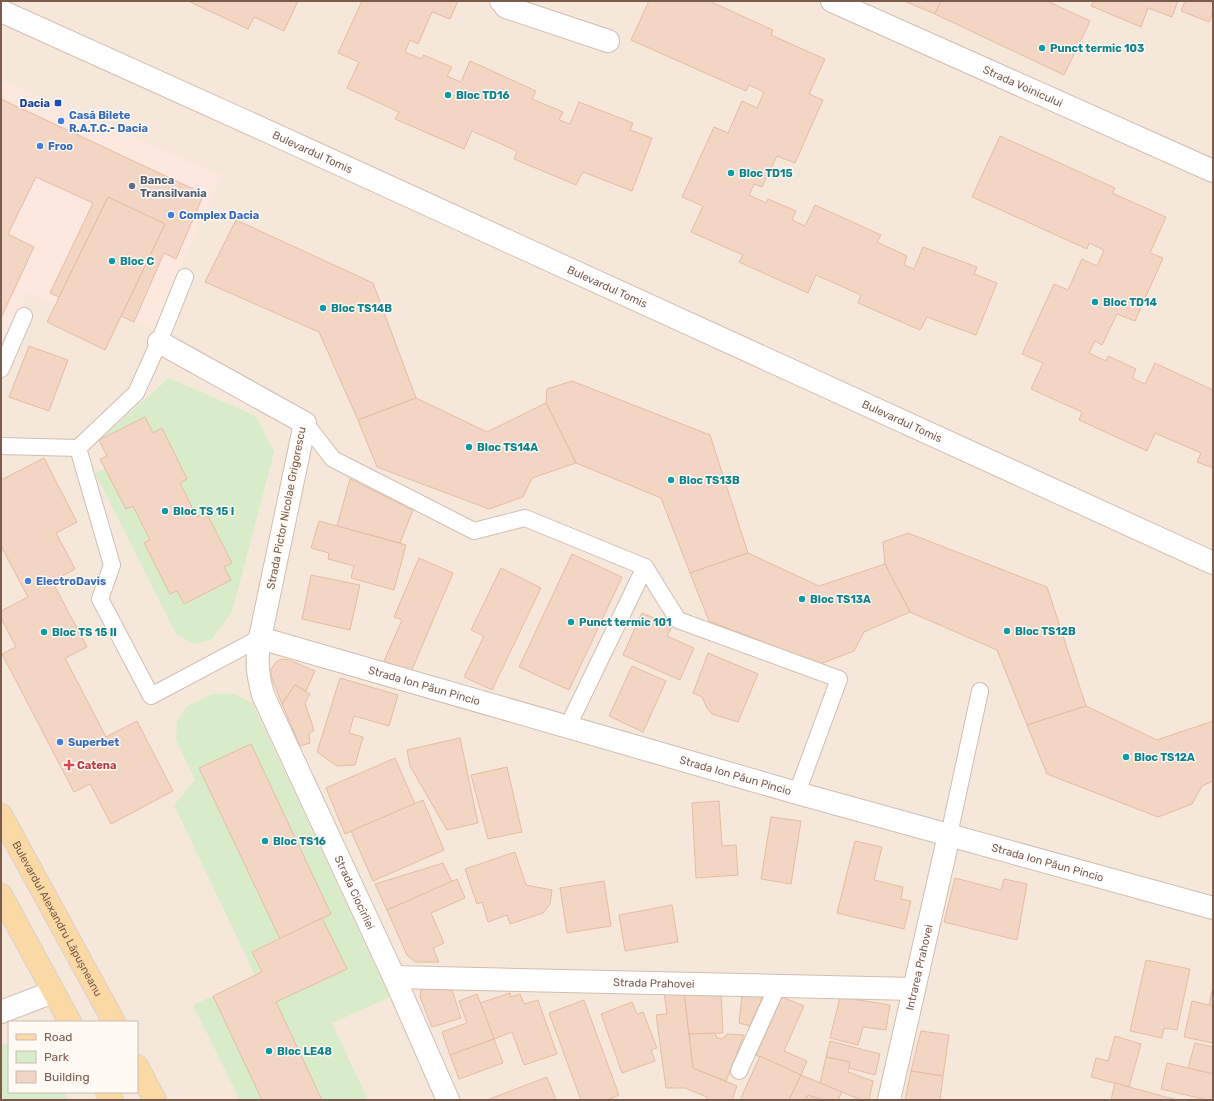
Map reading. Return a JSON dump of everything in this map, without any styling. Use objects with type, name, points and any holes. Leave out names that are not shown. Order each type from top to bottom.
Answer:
[{"type":"main road","name":"Bulevardul Alexandru Lăpușneanu","points":[[1,815],[113,1021]]},
{"type":"main road","points":[[1,895],[69,1021]]},
{"type":"main road","points":[[138,1068],[155,1100]]},
{"type":"street","points":[[501,1],[506,6],[608,41]]},
{"type":"street","name":"Strada Voinicului","points":[[832,1],[866,8],[1213,171]]},
{"type":"street","name":"Bulevardul Tomis","points":[[1,11],[1213,563]]},
{"type":"street","name":"Strada Pictor Nicolae Grigorescu","points":[[159,342],[305,422],[260,638]]},
{"type":"street","name":"Strada Ion Păun Pincio","points":[[260,638],[797,793],[1213,908]]},
{"type":"street","name":"Strada Ciocîrliei","points":[[260,638],[257,655],[257,673],[263,695],[394,977],[448,1100]]},
{"type":"street","name":"Intrarea Prahovei","points":[[889,1100],[949,835]]},
{"type":"street","name":"Strada Prahovei","points":[[394,977],[914,988]]},
{"type":"street","points":[[1,1012],[53,992]]},
{"type":"lane","points":[[1,446],[78,448],[136,393],[159,342],[184,276]]},
{"type":"lane","points":[[1,368],[24,316]]},
{"type":"lane","points":[[305,422],[334,459],[474,531],[524,518],[645,567],[678,620],[839,679],[797,793]]},
{"type":"lane","points":[[78,448],[112,565],[100,599],[151,696],[260,638]]},
{"type":"lane","points":[[568,726],[645,567]]},
{"type":"lane","points":[[949,835],[980,691]]},
{"type":"lane","points":[[739,1070],[778,985]]},
{"type":"shaded area","points":[[1,1],[1213,1],[1213,1100],[1,1100]]},
{"type":"shaded area","points":[[1,80],[222,176],[153,329],[121,316],[108,197],[56,304],[27,293],[1,352]]},
{"type":"green space","points":[[169,378],[256,416],[274,452],[232,612],[211,640],[193,644],[176,634],[95,473],[105,468],[126,509],[133,506],[150,540],[144,544],[170,594],[177,591],[184,604],[231,580],[224,567],[231,563],[206,513],[197,517],[180,483],[187,479],[162,429],[153,433],[99,440]]},
{"type":"green space","points":[[212,694],[235,694],[253,704],[390,997],[332,1023],[368,1100],[322,1100],[276,1002],[346,969],[322,918],[331,914],[251,744],[199,768],[280,939],[253,952],[262,972],[255,975],[174,805],[195,780],[176,740],[177,722],[186,707]]},
{"type":"green space","points":[[213,996],[262,1100],[240,1100],[193,1005]]},
{"type":"green space","points":[[8,1044],[8,1093],[64,1093],[68,1100],[1,1100],[1,1045]]},
{"type":"building","points":[[188,1],[298,1],[284,31],[254,17],[248,29]]},
{"type":"building","name":"Bloc TD16","points":[[362,1],[458,1],[450,19],[432,12],[418,44],[410,40],[405,52],[422,59],[423,55],[452,67],[447,76],[461,82],[470,61],[536,91],[532,99],[563,112],[559,120],[570,124],[579,102],[633,123],[630,130],[652,138],[632,191],[583,172],[576,185],[514,159],[517,151],[472,131],[464,149],[395,119],[399,112],[347,88],[359,62],[338,53]]},
{"type":"building","name":"Bloc TD15","points":[[649,1],[709,1],[773,30],[771,35],[825,59],[809,94],[823,100],[795,163],[777,156],[762,187],[754,184],[749,195],[766,203],[768,199],[796,211],[792,220],[805,226],[815,205],[881,235],[877,242],[907,256],[904,265],[914,269],[923,247],[977,267],[974,274],[997,283],[976,335],[927,317],[920,330],[858,303],[861,295],[816,275],[808,293],[739,262],[743,255],[691,232],[703,206],[682,197],[714,127],[728,133],[742,101],[757,108],[764,92],[749,85],[746,91],[631,40]]},
{"type":"building","points":[[904,1],[941,1],[935,14]]},
{"type":"building","name":"Punct termic 103","points":[[941,1],[1047,1],[1090,21],[1064,75],[935,14]]},
{"type":"building","points":[[1094,1],[1178,1],[1172,17],[1148,8],[1141,27],[1091,6]]},
{"type":"building","points":[[1185,1],[1213,1],[1213,12],[1209,22],[1181,11]]},
{"type":"building","name":"Complex Dacia","points":[[1,99],[204,194],[176,259],[164,253],[134,322],[121,316],[165,224],[108,197],[59,297],[50,293],[93,203],[36,177],[8,234],[34,247],[1,318]]},
{"type":"building","name":"Bloc TD14","points":[[1000,136],[1115,188],[1112,193],[1166,217],[1150,253],[1163,258],[1135,321],[1117,314],[1102,345],[1095,341],[1089,353],[1106,361],[1108,356],[1136,369],[1132,378],[1145,384],[1155,363],[1213,390],[1213,468],[1197,462],[1201,453],[1155,433],[1147,451],[1079,420],[1082,412],[1031,389],[1043,363],[1022,354],[1054,284],[1068,290],[1082,259],[1097,266],[1104,250],[1089,243],[1087,249],[972,197]]},
{"type":"building","name":"Bloc C","points":[[108,197],[165,224],[105,350],[47,322]]},
{"type":"building","name":"Bloc TS14B","points":[[236,220],[373,283],[416,398],[358,420],[319,332],[205,282]]},
{"type":"building","points":[[29,346],[68,360],[49,411],[9,397]]},
{"type":"building","name":"Bloc TS13B","points":[[572,381],[710,435],[748,553],[690,573],[661,498],[576,463],[546,403],[547,389]]},
{"type":"building","name":"Bloc TS14A","points":[[416,398],[487,432],[546,403],[576,463],[532,478],[523,497],[489,509],[377,467],[358,420]]},
{"type":"building","name":"Bloc TS 15 I","points":[[145,417],[153,433],[162,428],[187,479],[180,483],[197,517],[206,512],[232,563],[224,567],[231,580],[184,604],[177,591],[170,594],[144,543],[150,540],[133,506],[126,509],[100,459],[107,456],[99,440]]},
{"type":"building","name":"Bloc TS 15 II","points":[[44,458],[77,522],[56,533],[75,569],[52,581],[87,647],[65,658],[106,737],[137,721],[173,791],[111,824],[90,784],[74,792],[2,654],[16,647],[1,618],[1,611],[28,597],[1,546],[1,480]]},
{"type":"building","points":[[350,479],[413,510],[400,543],[337,526]]},
{"type":"building","points":[[319,521],[406,545],[394,590],[351,578],[354,566],[328,559],[329,553],[311,548]]},
{"type":"building","name":"Bloc TS12B","points":[[908,533],[1047,587],[1086,706],[1027,725],[997,650],[910,612],[885,564],[883,542]]},
{"type":"building","name":"Bloc TS13A","points":[[748,553],[819,586],[885,564],[910,612],[864,632],[854,651],[820,664],[709,621],[690,573]]},
{"type":"building","name":"Punct termic 101","points":[[572,554],[622,577],[569,690],[519,667]]},
{"type":"building","points":[[419,558],[453,573],[411,672],[384,661],[402,620],[394,617]]},
{"type":"building","points":[[501,568],[541,588],[492,690],[464,677],[484,636],[471,630]]},
{"type":"building","points":[[311,575],[360,585],[350,630],[302,619]]},
{"type":"building","points":[[642,613],[672,626],[667,636],[694,648],[680,680],[623,655]]},
{"type":"building","points":[[708,653],[758,674],[738,722],[712,714],[707,708],[702,697],[693,693]]},
{"type":"building","points":[[282,659],[289,660],[315,671],[306,691],[295,685],[282,704],[271,676],[271,669],[276,662]]},
{"type":"building","points":[[632,666],[666,681],[643,732],[609,716]]},
{"type":"building","points":[[340,678],[398,695],[389,726],[354,716],[349,733],[363,737],[355,765],[337,766],[317,752]]},
{"type":"building","points":[[295,685],[310,694],[305,703],[314,730],[309,734],[310,743],[300,746],[282,704]]},
{"type":"building","name":"Bloc TS12A","points":[[1086,706],[1157,740],[1213,721],[1213,781],[1202,786],[1192,804],[1158,817],[1047,774],[1027,725]]},
{"type":"building","points":[[460,738],[478,823],[447,830],[410,766],[407,750]]},
{"type":"building","name":"Bloc TS16","points":[[251,744],[331,914],[280,939],[199,768]]},
{"type":"building","points":[[395,758],[415,804],[345,834],[326,788]]},
{"type":"building","points":[[507,767],[522,832],[488,839],[471,775]]},
{"type":"building","points":[[423,800],[444,850],[373,881],[351,831]]},
{"type":"building","points":[[719,801],[722,846],[736,845],[738,875],[696,878],[692,803]]},
{"type":"building","points":[[771,817],[801,821],[791,884],[761,879]]},
{"type":"building","points":[[855,841],[882,847],[874,880],[903,887],[901,899],[911,901],[904,929],[837,913]]},
{"type":"building","points":[[515,852],[526,885],[552,890],[550,904],[543,913],[510,924],[507,915],[488,922],[482,902],[477,904],[465,869]]},
{"type":"building","points":[[443,863],[452,882],[387,910],[375,884]]},
{"type":"building","points":[[955,878],[1001,890],[1004,879],[1027,884],[1017,940],[944,922]]},
{"type":"building","points":[[457,879],[465,898],[431,913],[444,943],[433,948],[439,962],[415,962],[407,955],[387,910]]},
{"type":"building","points":[[604,881],[611,926],[567,933],[560,888]]},
{"type":"building","points":[[672,905],[678,942],[625,951],[619,915]]},
{"type":"building","name":"Bloc LE48","points":[[322,918],[347,969],[276,1002],[322,1100],[262,1100],[213,996],[262,972],[252,952]]},
{"type":"building","points":[[1146,960],[1190,969],[1177,1030],[1164,1028],[1162,1038],[1130,1031]]},
{"type":"building","points":[[1213,986],[1213,1006],[1209,1005]]},
{"type":"building","points":[[421,990],[452,990],[461,1018],[432,1027],[420,997]]},
{"type":"building","points":[[664,991],[684,992],[693,1068],[737,1086],[732,1100],[706,1100],[707,1097],[685,1088],[666,1088],[656,1015],[667,1014]]},
{"type":"building","points":[[684,992],[721,993],[723,1033],[689,1034]]},
{"type":"building","points":[[510,993],[511,997],[520,994],[524,1004],[538,1000],[557,1054],[524,1065],[512,1032],[494,1039],[480,1003]]},
{"type":"building","points":[[477,994],[494,1039],[450,1055],[442,1032],[467,1023],[459,1001]]},
{"type":"building","points":[[742,995],[763,996],[750,1026],[739,1023]]},
{"type":"building","points":[[782,997],[804,1006],[784,1051],[807,1061],[801,1075],[756,1055]]},
{"type":"building","points":[[840,997],[890,1005],[886,1030],[863,1027],[858,1045],[830,1038]]},
{"type":"building","points":[[584,1000],[619,1095],[607,1100],[581,1100],[549,1013]]},
{"type":"building","points":[[1192,1001],[1213,1006],[1213,1043],[1184,1037]]},
{"type":"building","points":[[632,1002],[637,1014],[643,1012],[657,1048],[651,1050],[655,1061],[622,1073],[601,1014]]},
{"type":"building","points":[[921,1031],[949,1035],[943,1076],[911,1071]]},
{"type":"building","points":[[715,1033],[717,1038],[722,1039],[727,1034],[744,1035],[726,1081],[693,1068],[689,1034]]},
{"type":"building","points":[[1115,1036],[1141,1044],[1129,1087],[1091,1077],[1096,1058],[1108,1061]]},
{"type":"building","points":[[494,1039],[503,1063],[459,1079],[450,1055]]},
{"type":"building","points":[[830,1041],[880,1054],[875,1075],[849,1068],[850,1062],[826,1057]]},
{"type":"building","points":[[1195,1043],[1213,1047],[1213,1074],[1188,1068]]},
{"type":"building","points":[[760,1056],[801,1075],[789,1100],[740,1100]]},
{"type":"building","points":[[826,1057],[850,1062],[848,1072],[873,1081],[869,1100],[861,1100],[820,1083]]},
{"type":"building","points":[[1167,1063],[1213,1074],[1213,1100],[1207,1100],[1161,1089]]},
{"type":"building","points":[[911,1071],[943,1076],[940,1100],[905,1100]]},
{"type":"building","points":[[801,1075],[842,1092],[838,1100],[822,1100],[808,1095],[806,1100],[789,1100]]},
{"type":"building","points":[[547,1077],[556,1100],[487,1100]]},
{"type":"building","points":[[1115,1083],[1129,1087],[1177,1100],[1111,1100]]},
{"type":"building","points":[[808,1095],[822,1100],[806,1100]]},
{"type":"place","name":"Punct termic 103","points":[[1042,48]]},
{"type":"place","name":"Bloc TD16","points":[[448,95]]},
{"type":"place","name":"Dacia","points":[[58,103]]},
{"type":"place","name":"Casă Bilete R.A.T.C.- Dacia","points":[[61,121]]},
{"type":"place","name":"Froo","points":[[40,146]]},
{"type":"place","name":"Bloc TD15","points":[[731,173]]},
{"type":"place","name":"Banca Transilvania","points":[[132,186]]},
{"type":"place","name":"Complex Dacia","points":[[171,215]]},
{"type":"place","name":"Bloc C","points":[[112,261]]},
{"type":"place","name":"Bloc TD14","points":[[1095,302]]},
{"type":"place","name":"Bloc TS14B","points":[[323,308]]},
{"type":"place","name":"Bloc TS14A","points":[[469,447]]},
{"type":"place","name":"Bloc TS13B","points":[[671,480]]},
{"type":"place","name":"Bloc TS 15 I","points":[[165,511]]},
{"type":"place","name":"ElectroDavis","points":[[28,581]]},
{"type":"place","name":"Bloc TS13A","points":[[802,599]]},
{"type":"place","name":"Punct termic 101","points":[[571,622]]},
{"type":"place","name":"Bloc TS12B","points":[[1007,631]]},
{"type":"place","name":"Bloc TS 15 II","points":[[44,632]]},
{"type":"place","name":"Superbet","points":[[60,742]]},
{"type":"place","name":"Bloc TS12A","points":[[1126,757]]},
{"type":"place","name":"Catena","points":[[69,765]]},
{"type":"place","name":"Bloc TS16","points":[[265,841]]},
{"type":"place","name":"Bloc LE48","points":[[269,1051]]}]
